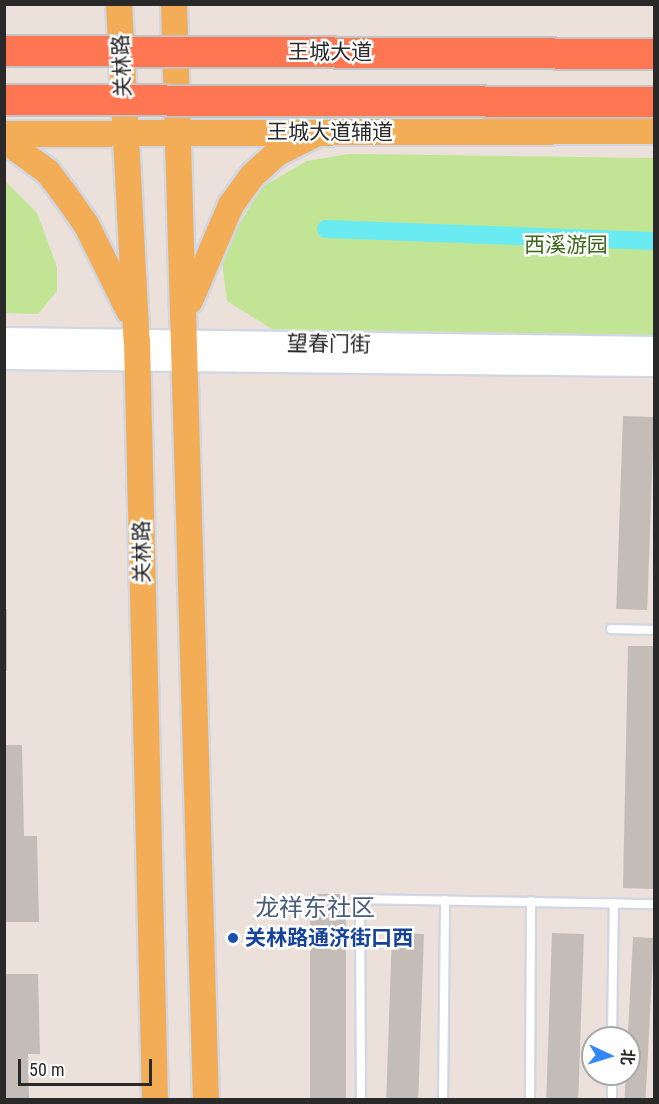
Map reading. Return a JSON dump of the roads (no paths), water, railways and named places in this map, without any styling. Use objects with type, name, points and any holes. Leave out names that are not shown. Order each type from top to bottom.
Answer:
[{"type":"highway","name":"王城大道","points":[[4,51],[654,54]]},
{"type":"highway","points":[[4,99],[654,102]]},
{"type":"main road","name":"关林路","points":[[119,4],[136,343],[155,1100]]},
{"type":"main road","points":[[174,4],[186,340],[206,1100]]},
{"type":"main road","name":"王城大道辅道","points":[[4,134],[654,130]]},
{"type":"main road","points":[[186,340],[231,205],[276,154],[320,132]]},
{"type":"main road","points":[[4,140],[48,172],[86,224],[136,343]]},
{"type":"street","name":"望春门街","points":[[4,339],[136,343]]},
{"type":"street","name":"望春门街","points":[[186,340],[654,366]]},
{"type":"street","name":"望春门街","points":[[4,358],[136,343],[186,340],[654,348]]},
{"type":"lane","points":[[611,629],[654,630]]},
{"type":"lane","points":[[361,1100],[360,899],[654,904]]},
{"type":"lane","points":[[443,1100],[445,900]]},
{"type":"lane","points":[[530,1100],[531,902]]},
{"type":"lane","points":[[612,1026],[614,903]]},
{"type":"waterway","points":[[326,229],[654,241]]},
{"type":"place","name":"关林路通济街口西","points":[[233,938]]},
{"type":"district","name":"龙祥东社区","points":[[315,909]]},
{"type":"park label","name":"西溪游园","points":[[566,245]]}]
